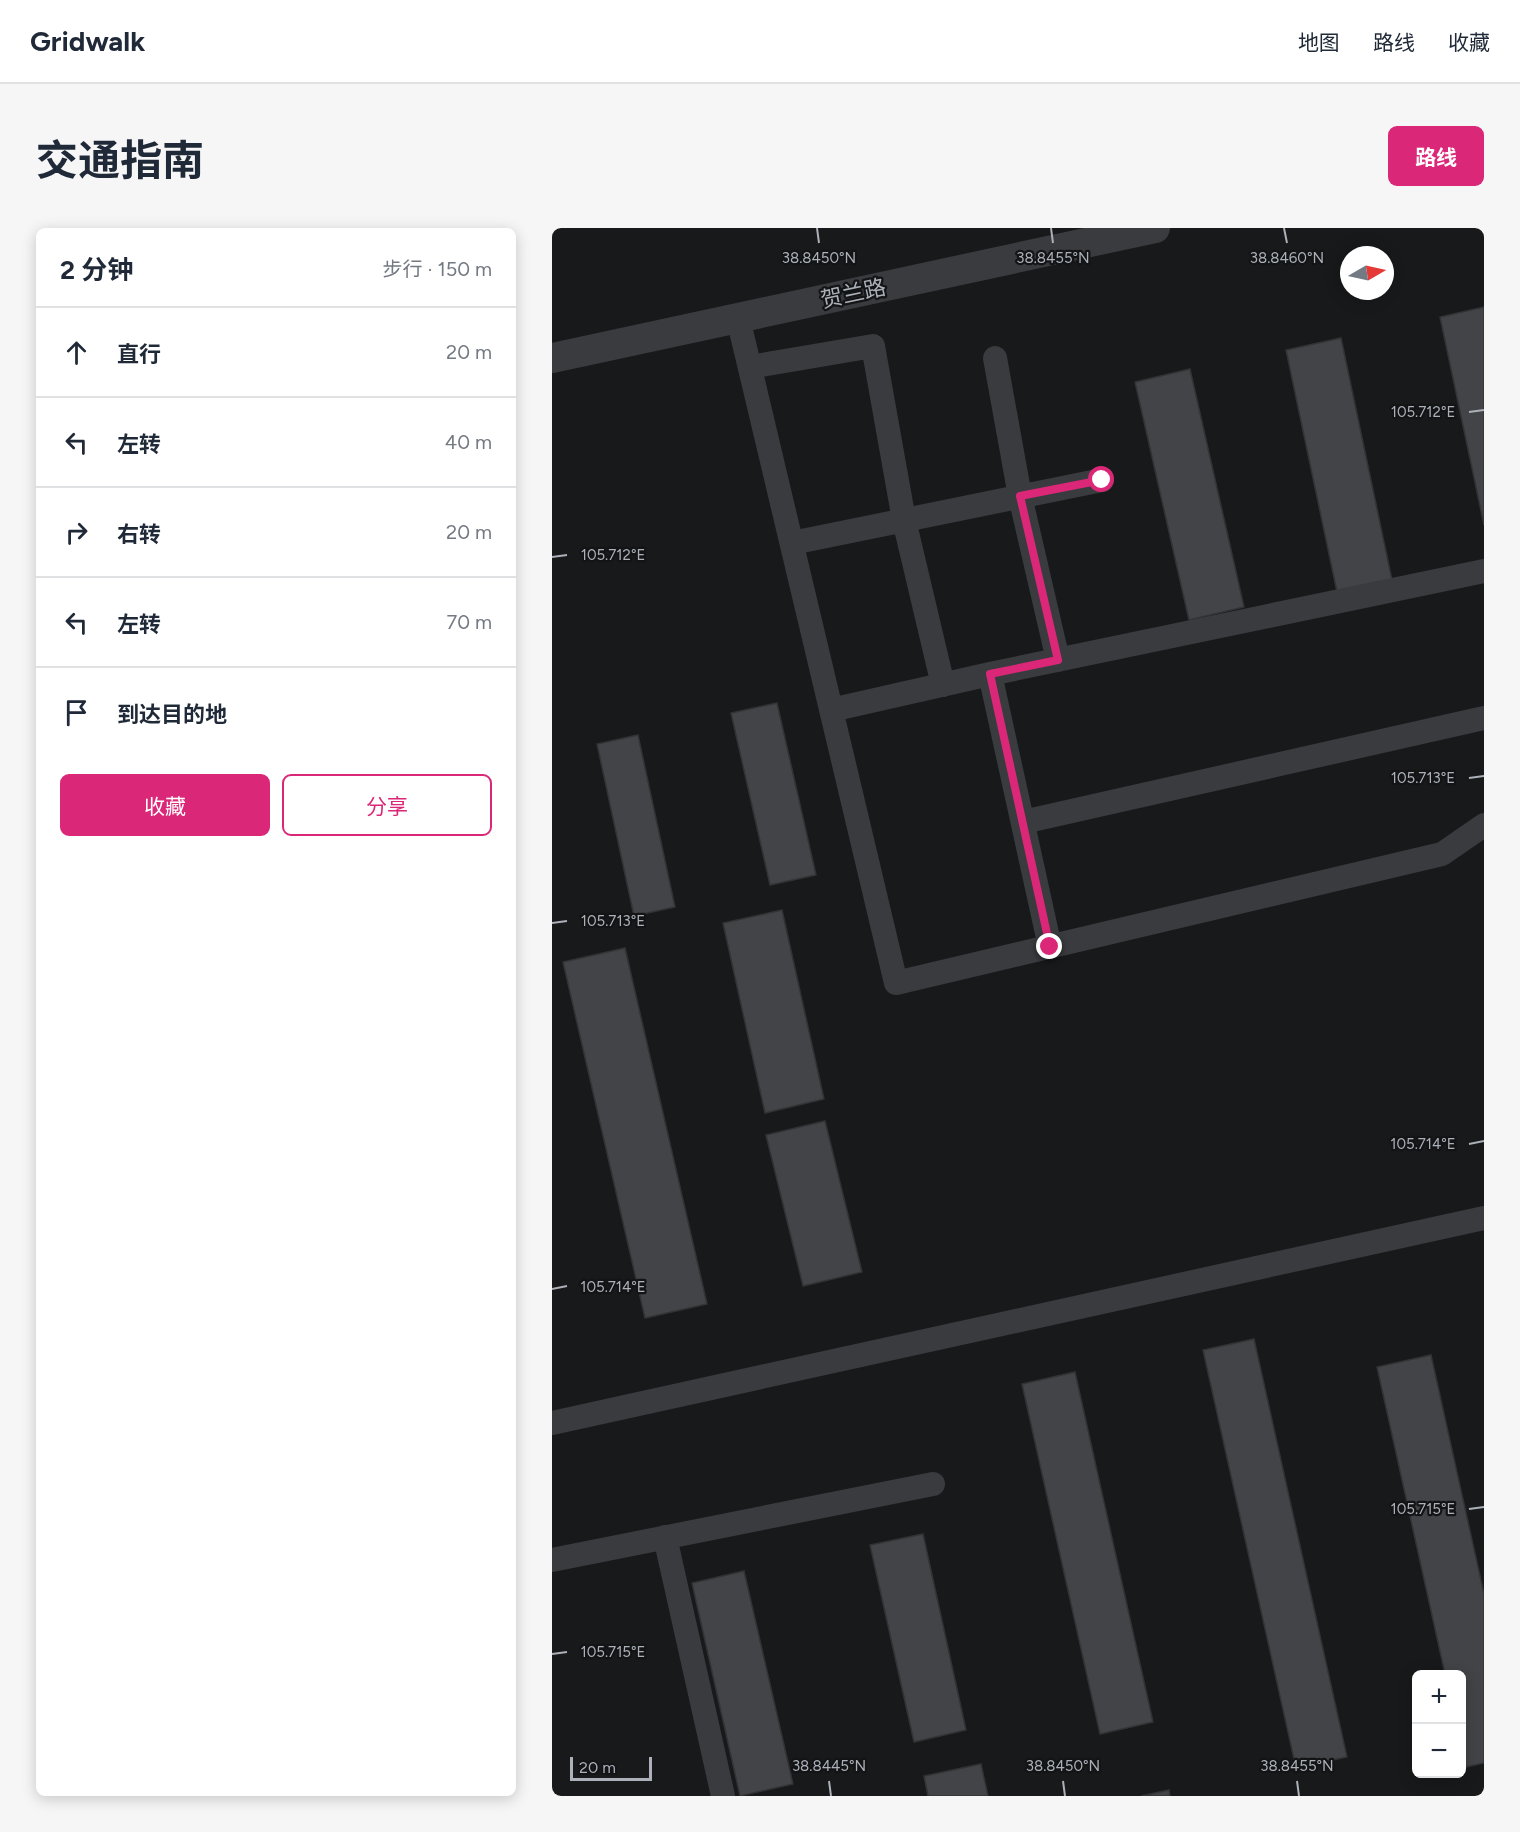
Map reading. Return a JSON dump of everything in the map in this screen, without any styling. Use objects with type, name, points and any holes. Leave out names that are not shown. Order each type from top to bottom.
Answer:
[{"type":"street","name":"贺兰路","points":[[552,358],[1155,228]]},
{"type":"street","points":[[738,318],[896,983],[1442,854],[1484,825]]},
{"type":"street","points":[[750,367],[873,346],[904,520],[943,685]]},
{"type":"street","points":[[994,358],[1020,496],[1058,660]]},
{"type":"street","points":[[792,543],[1102,480]]},
{"type":"street","points":[[831,710],[990,674],[1484,571]]},
{"type":"street","points":[[990,674],[1050,947]]},
{"type":"street","points":[[1023,822],[1484,718]]},
{"type":"street","points":[[552,1424],[1484,1218]]},
{"type":"street","points":[[552,1560],[933,1484]]},
{"type":"street","points":[[665,1537],[723,1796]]},
{"type":"building","points":[[1484,307],[1484,525],[1440,317]]},
{"type":"building","points":[[1341,338],[1392,580],[1337,592],[1286,350]]},
{"type":"building","points":[[1190,369],[1244,607],[1189,620],[1135,382]]},
{"type":"building","points":[[777,703],[816,875],[770,885],[731,713]]},
{"type":"building","points":[[638,735],[675,907],[634,916],[597,744]]},
{"type":"building","points":[[782,910],[824,1099],[765,1113],[723,923]]},
{"type":"building","points":[[625,948],[707,1304],[645,1318],[563,962]]},
{"type":"building","points":[[825,1121],[862,1272],[803,1286],[766,1135]]},
{"type":"building","points":[[1254,1339],[1347,1757],[1296,1768],[1203,1350]]},
{"type":"building","points":[[1431,1355],[1484,1594],[1484,1763],[1466,1767],[1466,1670],[1444,1670],[1377,1367]]},
{"type":"building","points":[[1075,1372],[1153,1722],[1100,1734],[1022,1384]]},
{"type":"building","points":[[923,1534],[966,1730],[914,1742],[870,1545]]},
{"type":"building","points":[[744,1571],[793,1784],[740,1796],[692,1583]]},
{"type":"building","points":[[981,1764],[988,1796],[928,1796],[924,1776]]},
{"type":"building","points":[[1169,1790],[1170,1796],[1141,1796]]},
{"type":"route","points":[[1050,947],[990,674],[1058,660],[1020,496],[1102,480]]}]
